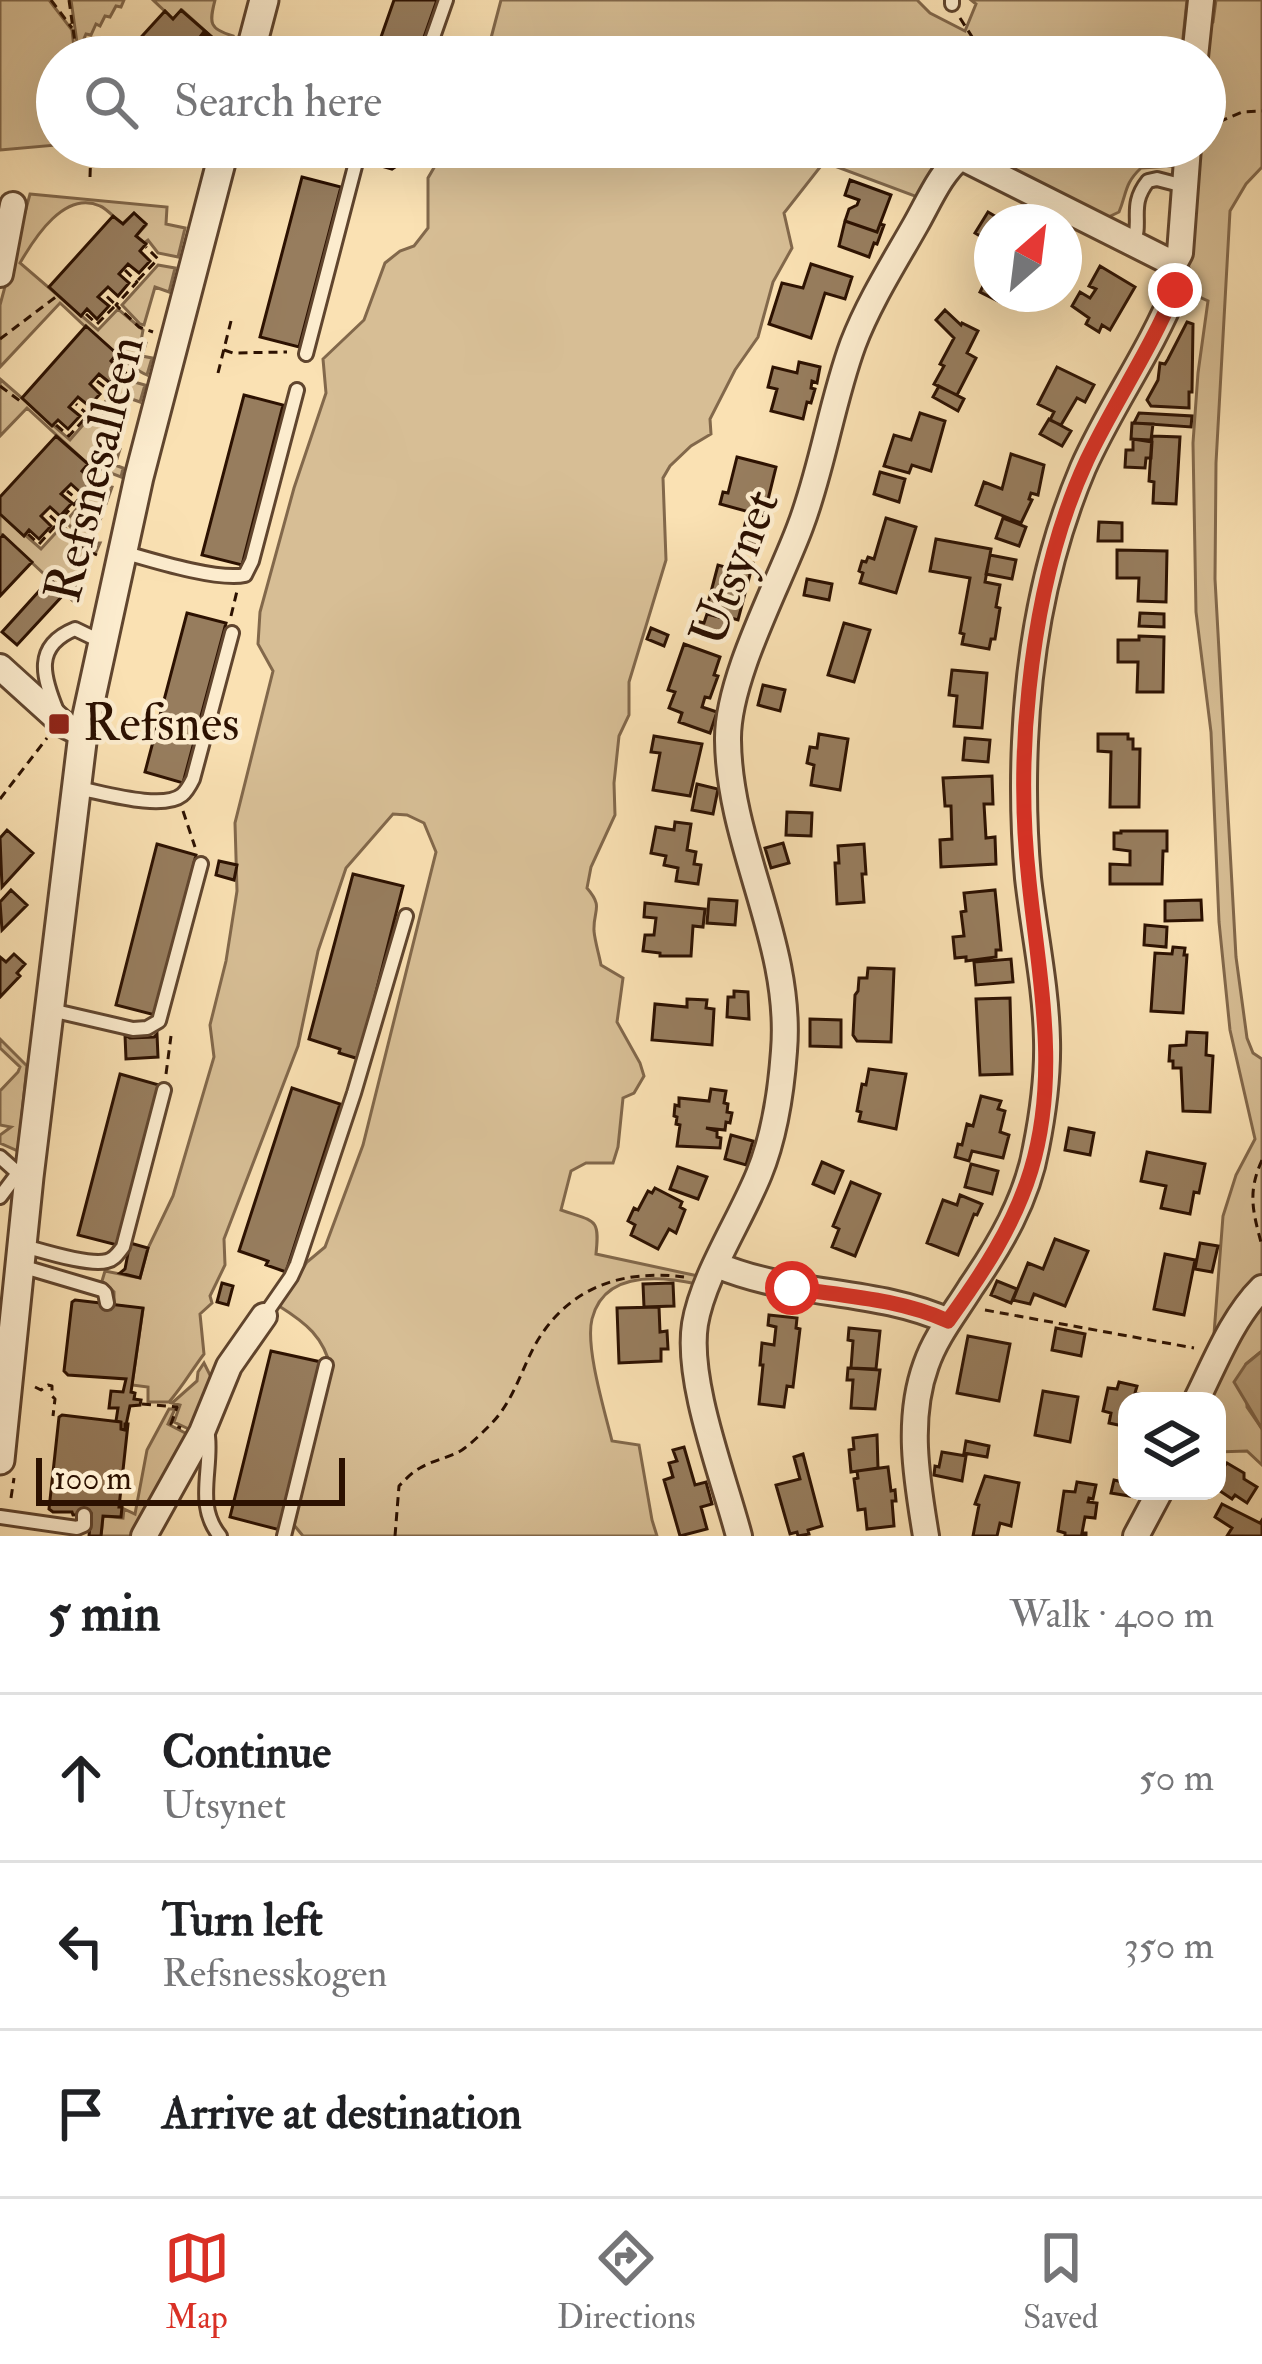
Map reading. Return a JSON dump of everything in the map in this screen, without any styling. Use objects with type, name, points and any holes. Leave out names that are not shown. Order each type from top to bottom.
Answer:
[{"type":"street","points":[[255,36],[264,0]]},
{"type":"street","points":[[1197,36],[1201,0]]},
{"type":"street","name":"Refsnesalleen","points":[[0,1460],[22,1256],[23,1175],[50,1010],[76,788],[72,729],[103,643],[110,554],[139,477],[220,168]]},
{"type":"street","name":"Utsynet","points":[[739,1536],[708,1427],[693,1348],[695,1324],[769,1147],[785,1044],[777,956],[733,797],[730,716],[747,658],[815,485],[853,346],[872,302],[949,168]]},
{"type":"street","name":"Utsynet","points":[[983,168],[1174,264]]},
{"type":"street","points":[[926,1536],[915,1419],[926,1364],[1016,1211],[1035,1153],[1045,1094],[1046,1025],[1024,821],[1025,732],[1037,627],[1067,508],[1100,432],[1170,303],[1177,276],[1174,264],[1180,253],[1186,168]]},
{"type":"street","points":[[0,274],[14,205]]},
{"type":"street","points":[[0,667],[72,729]]},
{"type":"street","points":[[713,1273],[928,1312],[954,1312]]},
{"type":"street","points":[[1201,1392],[1250,1300],[1262,1288]]},
{"type":"street","points":[[155,1528],[230,1366],[264,1316]]},
{"type":"street","points":[[1136,1536],[1155,1500]]},
{"type":"lane","points":[[433,36],[446,0]]},
{"type":"lane","points":[[306,354],[355,168]]},
{"type":"lane","points":[[1133,246],[1138,233],[1136,201],[1148,181],[1184,186]]},
{"type":"lane","points":[[110,554],[235,578],[245,575],[297,390]]},
{"type":"lane","points":[[72,729],[44,681],[44,662],[62,634],[75,629],[103,643]]},
{"type":"lane","points":[[76,788],[162,801],[186,792],[232,633]]},
{"type":"lane","points":[[50,1010],[133,1029],[159,1021],[201,863]]},
{"type":"lane","points":[[264,1316],[297,1264],[406,916]]},
{"type":"lane","points":[[22,1256],[108,1261],[119,1252],[164,1090]]},
{"type":"lane","points":[[0,1157],[23,1175],[0,1197]]},
{"type":"lane","points":[[22,1256],[102,1290],[106,1303]]},
{"type":"lane","points":[[284,1536],[326,1365]]},
{"type":"lane","points":[[200,1435],[208,1436],[206,1503],[220,1536]]},
{"type":"lane","points":[[0,1516],[77,1528],[84,1525],[84,1515]]},
{"type":"path","points":[[51,0],[73,30]]},
{"type":"path","points":[[69,0],[74,36]]},
{"type":"path","points":[[952,2],[973,36]]},
{"type":"path","points":[[1226,119],[1262,111]]},
{"type":"path","points":[[90,168],[90,177]]},
{"type":"path","points":[[86,314],[98,324],[158,259],[146,248]]},
{"type":"path","points":[[125,270],[137,282]]},
{"type":"path","points":[[104,294],[143,328]]},
{"type":"path","points":[[0,339],[56,296]]},
{"type":"path","points":[[218,373],[231,322]]},
{"type":"path","points":[[224,350],[306,354]]},
{"type":"path","points":[[56,425],[69,436],[128,371],[116,360]]},
{"type":"path","points":[[98,381],[110,391]]},
{"type":"path","points":[[0,386],[20,401]]},
{"type":"path","points":[[76,404],[98,423],[118,430]]},
{"type":"path","points":[[28,534],[39,544],[99,479],[86,471]]},
{"type":"path","points":[[68,491],[79,500]]},
{"type":"path","points":[[47,513],[86,550],[110,554]]},
{"type":"path","points":[[232,633],[229,624],[238,592],[235,578]]},
{"type":"path","points":[[0,799],[55,728],[72,729]]},
{"type":"path","points":[[178,798],[201,863]]},
{"type":"path","points":[[159,1021],[172,1041],[164,1090]]},
{"type":"path","points":[[1262,1160],[1250,1201],[1262,1246]]},
{"type":"path","points":[[395,1536],[399,1486],[417,1469],[462,1450],[492,1423],[517,1387],[536,1344],[563,1309],[603,1284],[627,1276],[713,1273]]},
{"type":"path","points":[[954,1312],[1000,1314],[1221,1353]]},
{"type":"path","points":[[24,1385],[41,1390],[52,1386],[53,1416]]},
{"type":"path","points":[[142,1404],[177,1407],[171,1424],[200,1435]]},
{"type":"shaded area","points":[[0,0],[49,0],[73,36],[36,36],[36,147],[0,150]]},
{"type":"shaded area","points":[[71,0],[124,0],[100,26],[96,24],[91,35],[76,36]]},
{"type":"shaded area","points":[[153,0],[215,0],[213,24],[233,36],[211,36],[182,10],[173,19]]},
{"type":"shaded area","points":[[501,0],[917,0],[930,13],[965,31],[976,4],[971,0],[1187,0],[1183,36],[492,36]]},
{"type":"shaded area","points":[[1216,0],[1262,0],[1262,167],[1230,211],[1216,463],[1215,579],[1236,957],[1247,1038],[1253,1053],[1262,1059],[1262,1351],[1246,1364],[1247,1407],[1262,1429],[1262,1465],[1247,1451],[1226,1452],[1226,1392],[1203,1392],[1213,1347],[1223,1216],[1236,1175],[1255,1139],[1230,1030],[1219,922],[1211,732],[1196,612],[1193,443],[1208,301],[1186,291],[1193,168],[1226,168],[1226,36],[1205,36],[1213,22]]},
{"type":"shaded area","points":[[434,168],[819,168],[784,213],[792,248],[773,282],[758,337],[710,419],[711,434],[691,446],[663,478],[666,560],[629,682],[629,715],[619,736],[614,783],[615,815],[591,867],[587,888],[596,905],[594,931],[601,965],[623,978],[617,1022],[644,1076],[634,1093],[623,1098],[613,1163],[586,1163],[571,1171],[561,1210],[593,1223],[596,1254],[698,1276],[697,1284],[651,1279],[621,1285],[598,1303],[592,1319],[593,1362],[612,1441],[639,1445],[657,1536],[303,1536],[294,1525],[331,1369],[312,1332],[279,1306],[307,1262],[325,1247],[363,1145],[436,852],[424,823],[407,815],[393,814],[346,868],[318,951],[298,1046],[224,1239],[225,1265],[210,1296],[212,1303],[200,1314],[204,1354],[169,1402],[148,1402],[148,1387],[132,1385],[143,1309],[114,1305],[114,1292],[102,1281],[105,1271],[140,1278],[148,1248],[173,1196],[214,1057],[210,1025],[237,891],[235,823],[273,671],[258,644],[260,612],[326,393],[323,359],[364,320],[385,263],[414,246],[428,228],[428,178]]},
{"type":"shaded area","points":[[840,168],[939,168],[920,198]]},
{"type":"shaded area","points":[[1002,168],[1141,168],[1119,212],[1102,220],[1082,210],[1082,204],[1071,204]]},
{"type":"shaded area","points":[[30,194],[167,207],[166,224],[185,228],[178,257],[158,253],[148,240],[144,243],[136,236],[146,225],[134,213],[122,224],[100,206],[75,204],[52,219],[20,263],[98,330],[118,309],[143,330],[142,356],[152,358],[147,375],[60,303],[0,367],[0,305]]},
{"type":"shaded area","points":[[158,265],[175,268],[169,292],[155,287],[144,325],[140,324],[122,305]]},
{"type":"shaded area","points":[[0,379],[70,440],[89,418],[117,433],[114,446],[120,449],[115,465],[123,468],[121,477],[88,464],[27,408],[0,436]]},
{"type":"shaded area","points":[[127,380],[145,385],[140,402],[126,397],[118,428],[99,421],[94,415],[98,410],[105,415],[112,408],[105,402]]},
{"type":"shaded area","points":[[99,484],[112,487],[93,540],[100,543],[96,552],[86,547],[66,521]]},
{"type":"shaded area","points":[[0,513],[41,549],[63,525],[86,554],[73,601],[0,533]]},
{"type":"shaded area","points":[[0,1039],[27,1066],[18,1151],[0,1143],[0,1135],[11,1127],[0,1125],[0,1091],[20,1067],[0,1048]]},
{"type":"shaded area","points":[[1262,1351],[1262,1429],[1234,1382]]},
{"type":"shaded area","points":[[204,1363],[211,1377],[193,1431],[174,1422],[180,1405],[172,1403],[197,1381]]},
{"type":"shaded area","points":[[169,1409],[175,1409],[168,1424],[191,1436],[135,1536],[101,1536],[103,1516],[123,1518],[124,1509],[135,1514],[147,1450]]},
{"type":"building","points":[[394,0],[437,0],[424,36],[381,36]]},
{"type":"building","points":[[181,10],[211,36],[142,36],[165,11],[173,19]]},
{"type":"building","points":[[302,177],[341,187],[299,347],[260,337]]},
{"type":"building","points":[[850,180],[891,195],[877,232],[845,221],[859,200],[845,195]]},
{"type":"building","points":[[134,213],[146,224],[136,236],[146,244],[140,251],[150,261],[139,273],[128,264],[119,274],[129,283],[118,296],[108,287],[98,297],[109,306],[97,319],[87,309],[81,316],[49,287],[113,216],[123,224]]},
{"type":"building","points":[[845,221],[877,232],[884,225],[869,257],[839,246]]},
{"type":"building","points":[[811,264],[852,277],[845,299],[825,293],[811,338],[769,324],[782,283],[803,288]]},
{"type":"building","points":[[1100,266],[1135,287],[1110,330],[1102,325],[1099,332],[1086,324],[1089,318],[1080,312],[1082,293],[1090,298],[1096,289],[1089,286]]},
{"type":"building","points":[[945,310],[961,325],[978,331],[967,353],[976,358],[957,395],[934,384],[954,338],[936,320]]},
{"type":"building","points":[[1187,322],[1193,324],[1189,408],[1151,406],[1147,400],[1158,380],[1160,363],[1165,364]]},
{"type":"building","points":[[86,326],[117,354],[111,361],[121,371],[110,383],[99,374],[90,384],[100,394],[89,406],[78,397],[69,407],[80,416],[68,429],[58,420],[52,426],[22,398]]},
{"type":"building","points":[[799,362],[820,367],[803,419],[771,411],[777,389],[768,387],[773,367],[797,373]]},
{"type":"building","points":[[1057,367],[1094,385],[1085,402],[1077,398],[1061,425],[1050,420],[1054,412],[1038,404]]},
{"type":"building","points":[[939,386],[964,399],[958,411],[933,397]]},
{"type":"building","points":[[244,395],[283,405],[242,565],[202,555]]},
{"type":"building","points":[[920,413],[945,421],[931,471],[912,465],[909,473],[884,466],[894,435],[911,440]]},
{"type":"building","points":[[1139,413],[1192,416],[1191,427],[1134,423]]},
{"type":"building","points":[[1049,419],[1071,431],[1062,446],[1040,434]]},
{"type":"building","points":[[1132,423],[1153,424],[1151,440],[1131,439]]},
{"type":"building","points":[[56,436],[88,464],[82,471],[93,480],[81,493],[71,484],[61,494],[72,503],[60,516],[50,507],[41,516],[51,526],[39,539],[29,530],[24,536],[0,514],[0,497]]},
{"type":"building","points":[[1152,436],[1180,437],[1176,504],[1153,503],[1154,482],[1149,481]]},
{"type":"building","points":[[1133,439],[1152,442],[1145,468],[1125,467],[1126,450],[1133,450]]},
{"type":"building","points":[[1011,454],[1044,465],[1038,495],[1031,493],[1021,523],[976,505],[984,482],[1002,489]]},
{"type":"building","points":[[737,457],[776,467],[764,516],[720,504],[723,492],[728,493]]},
{"type":"building","points":[[880,472],[905,479],[899,502],[874,494]]},
{"type":"building","points":[[886,518],[916,527],[896,593],[860,583],[862,561],[874,559]]},
{"type":"building","points":[[1003,518],[1026,527],[1019,546],[996,538]]},
{"type":"building","points":[[746,520],[768,525],[761,551],[740,546]]},
{"type":"building","points":[[1099,522],[1122,523],[1122,541],[1098,541]]},
{"type":"building","points":[[3,535],[32,562],[0,596],[0,538]]},
{"type":"building","points":[[936,539],[991,549],[985,582],[1000,585],[996,607],[1000,608],[989,649],[962,644],[970,578],[930,571]]},
{"type":"building","points":[[1117,550],[1167,551],[1166,602],[1138,601],[1139,578],[1117,578]]},
{"type":"building","points":[[990,555],[1016,560],[1012,579],[986,574]]},
{"type":"building","points":[[735,558],[753,563],[738,620],[706,611],[718,565],[732,569]]},
{"type":"building","points":[[50,579],[65,593],[17,645],[2,632]]},
{"type":"building","points":[[807,579],[832,584],[829,600],[804,595]]},
{"type":"building","points":[[187,613],[226,623],[183,783],[145,772]]},
{"type":"building","points":[[1140,613],[1164,614],[1164,627],[1139,626]]},
{"type":"building","points":[[707,614],[727,619],[721,641],[690,632],[693,620],[704,623]]},
{"type":"building","points":[[844,623],[870,630],[854,682],[828,675]]},
{"type":"building","points":[[651,628],[668,635],[664,646],[647,639]]},
{"type":"building","points":[[1139,636],[1164,637],[1163,692],[1137,692],[1138,662],[1118,662],[1118,640],[1139,640]]},
{"type":"building","points":[[684,644],[720,657],[714,675],[718,676],[702,707],[717,712],[710,733],[679,722],[682,713],[669,708],[675,692],[668,690]]},
{"type":"building","points":[[952,670],[987,673],[982,728],[954,726],[957,696],[949,695]]},
{"type":"building","points":[[763,685],[785,690],[780,711],[758,705]]},
{"type":"building","points":[[819,734],[848,739],[840,790],[811,785],[814,765],[807,763]]},
{"type":"building","points":[[1098,734],[1128,734],[1133,749],[1140,749],[1139,807],[1110,807],[1111,752],[1098,751]]},
{"type":"building","points":[[654,736],[702,744],[690,796],[653,790],[660,753],[651,752]]},
{"type":"building","points":[[965,738],[990,740],[988,762],[963,760]]},
{"type":"building","points":[[992,776],[993,804],[984,804],[986,838],[995,837],[996,864],[941,867],[940,840],[952,839],[951,806],[945,806],[943,778]]},
{"type":"building","points":[[697,784],[718,789],[713,814],[692,810]]},
{"type":"building","points":[[787,812],[812,813],[811,836],[786,835]]},
{"type":"building","points":[[675,822],[691,824],[687,850],[696,852],[694,864],[701,865],[698,884],[676,881],[678,868],[664,865],[666,856],[651,853],[656,827],[674,830]]},
{"type":"building","points":[[7,830],[33,853],[2,887],[0,838]]},
{"type":"building","points":[[1167,831],[1162,884],[1110,884],[1110,864],[1130,865],[1130,851],[1114,849],[1114,833]]},
{"type":"building","points":[[783,843],[789,863],[771,868],[765,848]]},
{"type":"building","points":[[157,844],[196,855],[155,1015],[116,1005]]},
{"type":"building","points":[[864,844],[864,902],[837,904],[838,846]]},
{"type":"building","points":[[219,861],[237,865],[234,880],[216,875]]},
{"type":"building","points":[[353,874],[403,886],[359,1059],[309,1039]]},
{"type":"building","points":[[11,890],[27,905],[2,930],[0,902]]},
{"type":"building","points":[[995,890],[1001,950],[996,950],[996,957],[955,958],[953,937],[964,936],[964,893]]},
{"type":"building","points":[[709,899],[737,901],[735,925],[707,923]]},
{"type":"building","points":[[1201,900],[1202,920],[1165,921],[1165,901]]},
{"type":"building","points":[[645,903],[705,909],[703,927],[693,926],[691,956],[643,951],[645,935],[654,935],[656,918],[644,917]]},
{"type":"building","points":[[1145,925],[1167,927],[1166,947],[1144,945]]},
{"type":"building","points":[[1173,947],[1185,948],[1187,955],[1183,1013],[1151,1011],[1155,953],[1172,954]]},
{"type":"building","points":[[14,954],[25,964],[0,997],[0,957],[6,962]]},
{"type":"building","points":[[1011,959],[1013,982],[976,985],[974,962]]},
{"type":"building","points":[[868,968],[894,969],[891,1042],[857,1041],[853,1035],[855,995],[859,978],[867,978]]},
{"type":"building","points":[[734,991],[748,992],[749,1019],[727,1017],[728,997],[734,997]]},
{"type":"building","points":[[1010,998],[1012,1074],[980,1075],[976,999]]},
{"type":"building","points":[[687,999],[707,1000],[706,1008],[714,1009],[712,1045],[652,1040],[655,1004],[687,1007]]},
{"type":"building","points":[[810,1019],[841,1020],[841,1047],[810,1046]]},
{"type":"building","points":[[1187,1032],[1207,1033],[1206,1055],[1213,1056],[1210,1112],[1183,1111],[1181,1068],[1173,1068],[1169,1061],[1170,1046],[1186,1045]]},
{"type":"building","points":[[157,1034],[158,1057],[126,1059],[125,1035]]},
{"type":"building","points":[[869,1069],[906,1074],[896,1129],[859,1121],[862,1084],[866,1085]]},
{"type":"building","points":[[120,1074],[159,1085],[117,1245],[78,1235]]},
{"type":"building","points":[[292,1088],[340,1104],[286,1272],[239,1251]]},
{"type":"building","points":[[711,1089],[726,1091],[724,1103],[732,1113],[725,1130],[706,1128],[717,1131],[720,1148],[677,1146],[680,1125],[674,1116],[679,1098],[709,1101]]},
{"type":"building","points":[[981,1096],[1001,1101],[998,1109],[1005,1111],[1000,1132],[1009,1135],[1003,1158],[972,1151],[969,1161],[955,1157],[967,1124],[973,1126]]},
{"type":"building","points":[[1069,1128],[1094,1133],[1090,1155],[1065,1150]]},
{"type":"building","points":[[731,1135],[753,1141],[746,1165],[725,1159]]},
{"type":"building","points":[[1147,1152],[1205,1164],[1190,1214],[1161,1208],[1166,1186],[1141,1181]]},
{"type":"building","points":[[822,1162],[843,1171],[834,1193],[813,1184]]},
{"type":"building","points":[[971,1164],[998,1171],[992,1194],[965,1187]]},
{"type":"building","points":[[678,1167],[707,1177],[698,1199],[670,1189]]},
{"type":"building","points":[[851,1182],[880,1194],[855,1256],[832,1247],[839,1229],[833,1226]]},
{"type":"building","points":[[655,1188],[682,1202],[680,1207],[685,1210],[676,1233],[669,1229],[658,1249],[631,1235],[635,1225],[628,1221]]},
{"type":"building","points":[[960,1195],[982,1204],[958,1255],[927,1243],[943,1200],[957,1205]]},
{"type":"building","points":[[1055,1239],[1088,1251],[1065,1306],[1034,1294],[1030,1304],[1013,1300],[1028,1263],[1043,1269]]},
{"type":"building","points":[[130,1243],[148,1248],[140,1278],[120,1273]]},
{"type":"building","points":[[1200,1243],[1218,1246],[1212,1272],[1195,1269]]},
{"type":"building","points":[[1165,1254],[1195,1260],[1184,1315],[1154,1309]]},
{"type":"building","points":[[997,1281],[1017,1289],[1011,1303],[991,1295]]},
{"type":"building","points":[[222,1283],[233,1286],[228,1305],[217,1302]]},
{"type":"building","points":[[673,1283],[674,1306],[644,1307],[643,1284]]},
{"type":"building","points":[[75,1300],[143,1308],[131,1392],[141,1400],[140,1405],[130,1406],[125,1430],[116,1421],[118,1408],[109,1408],[111,1391],[123,1392],[126,1379],[64,1371]]},
{"type":"building","points":[[659,1307],[660,1332],[667,1331],[668,1349],[661,1349],[661,1361],[619,1363],[617,1308]]},
{"type":"building","points":[[769,1315],[797,1318],[800,1329],[793,1387],[787,1386],[784,1407],[759,1404],[762,1343],[774,1345],[776,1327],[768,1325]]},
{"type":"building","points":[[849,1328],[880,1331],[876,1369],[851,1368]]},
{"type":"building","points":[[1056,1328],[1085,1334],[1081,1356],[1052,1350]]},
{"type":"building","points":[[968,1336],[1010,1344],[999,1401],[957,1393]]},
{"type":"building","points":[[271,1351],[321,1362],[280,1530],[230,1517]]},
{"type":"building","points":[[848,1368],[880,1370],[875,1409],[851,1408],[853,1380],[847,1380]]},
{"type":"building","points":[[1119,1382],[1137,1386],[1135,1392],[1118,1392],[1118,1425],[1109,1423],[1111,1413],[1103,1411],[1108,1388],[1117,1389]]},
{"type":"building","points":[[1043,1391],[1078,1397],[1070,1442],[1035,1435]]},
{"type":"building","points":[[62,1415],[121,1422],[125,1430],[128,1424],[121,1517],[103,1516],[101,1536],[89,1536],[91,1514],[49,1509]]},
{"type":"building","points":[[877,1435],[878,1468],[851,1472],[853,1438]]},
{"type":"building","points":[[966,1441],[989,1446],[987,1457],[964,1453]]},
{"type":"building","points":[[684,1447],[695,1485],[706,1482],[712,1504],[701,1507],[707,1529],[680,1536],[664,1480],[673,1477],[669,1463],[677,1461],[673,1450]]},
{"type":"building","points":[[942,1452],[966,1456],[962,1481],[934,1475]]},
{"type":"building","points":[[803,1454],[822,1526],[798,1536],[797,1532],[790,1534],[776,1485],[800,1479],[794,1457]]},
{"type":"building","points":[[1226,1464],[1257,1487],[1247,1503],[1226,1495]]},
{"type":"building","points":[[888,1467],[891,1491],[895,1490],[894,1526],[867,1529],[865,1509],[858,1510],[854,1479],[857,1471]]},
{"type":"building","points":[[985,1476],[1019,1483],[1011,1526],[1000,1523],[997,1536],[973,1536],[979,1505],[975,1504]]},
{"type":"building","points":[[1077,1482],[1096,1485],[1088,1502],[1097,1503],[1095,1518],[1085,1517],[1082,1533],[1086,1536],[1065,1536],[1058,1531],[1064,1491],[1075,1492]]},
{"type":"building","points":[[1222,1504],[1262,1520],[1262,1536],[1227,1536],[1232,1528],[1215,1517]]},
{"type":"place","name":"Refsnes","points":[[59,724]]},
{"type":"route","points":[[792,1288],[894,1304],[948,1321],[995,1252],[1016,1211],[1035,1153],[1046,1081],[1045,1011],[1024,821],[1026,719],[1037,627],[1067,508],[1084,466],[1175,290]]}]
